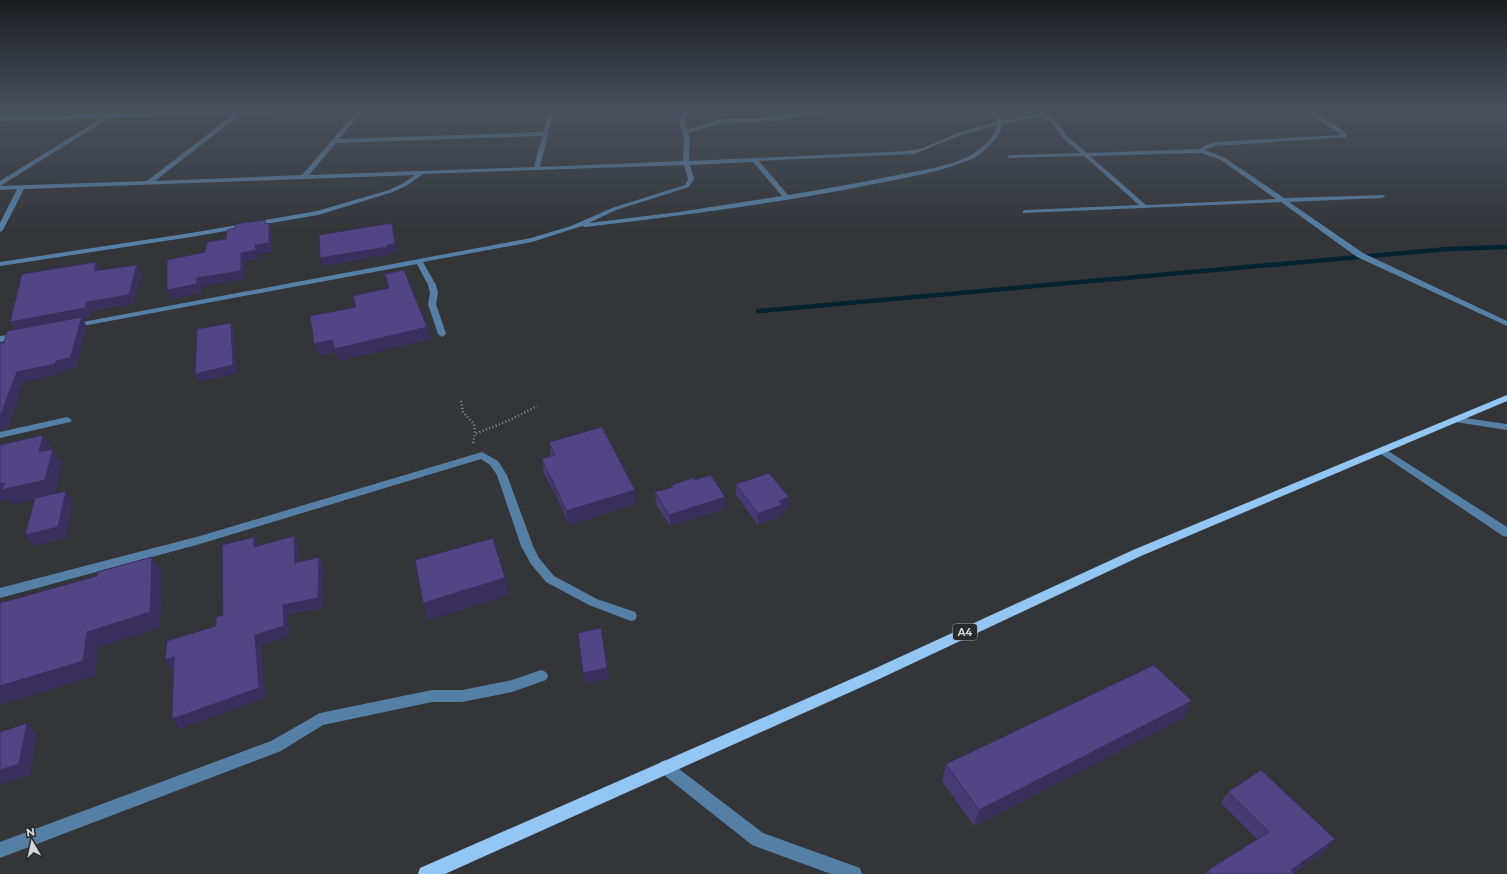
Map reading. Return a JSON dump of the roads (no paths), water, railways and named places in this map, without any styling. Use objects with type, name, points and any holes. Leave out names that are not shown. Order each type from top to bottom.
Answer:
[{"type":"main road","name":"A4","points":[[426,874],[870,677],[1137,553],[1382,450],[1458,420],[1507,398]]},
{"type":"street","points":[[0,184],[54,150]]},
{"type":"street","points":[[149,182],[191,150]]},
{"type":"street","points":[[304,177],[327,150]]},
{"type":"street","points":[[536,169],[541,150]]},
{"type":"street","points":[[62,328],[532,240],[573,227],[614,209],[687,186],[691,179],[685,158],[685,150]]},
{"type":"street","points":[[0,188],[687,163],[918,152],[923,150]]},
{"type":"street","points":[[573,227],[680,214],[879,181],[936,169],[971,157],[981,150]]},
{"type":"street","points":[[1079,150],[1145,207]]},
{"type":"street","points":[[1010,157],[1201,151],[1212,154],[1223,159],[1360,255],[1507,324]]},
{"type":"street","points":[[755,160],[786,197]]},
{"type":"street","points":[[0,264],[191,235],[318,213],[391,191],[404,185],[421,173]]},
{"type":"street","points":[[0,230],[22,188]]},
{"type":"street","points":[[1025,212],[1382,196]]},
{"type":"street","points":[[419,261],[432,286],[434,293],[432,304],[442,334]]},
{"type":"street","points":[[0,339],[23,335]]},
{"type":"street","points":[[0,435],[66,420]]},
{"type":"street","points":[[1458,420],[1507,427]]},
{"type":"street","points":[[1382,450],[1507,533]]},
{"type":"street","points":[[0,593],[200,540],[482,455],[494,463],[502,475],[527,546],[535,561],[550,579],[593,602],[631,616]]},
{"type":"street","points":[[0,850],[276,746],[320,719],[432,696],[469,694],[512,686],[541,676]]},
{"type":"street","points":[[665,767],[758,839],[854,874]]},
{"type":"waterway","points":[[758,311],[1448,249],[1507,247]]}]
